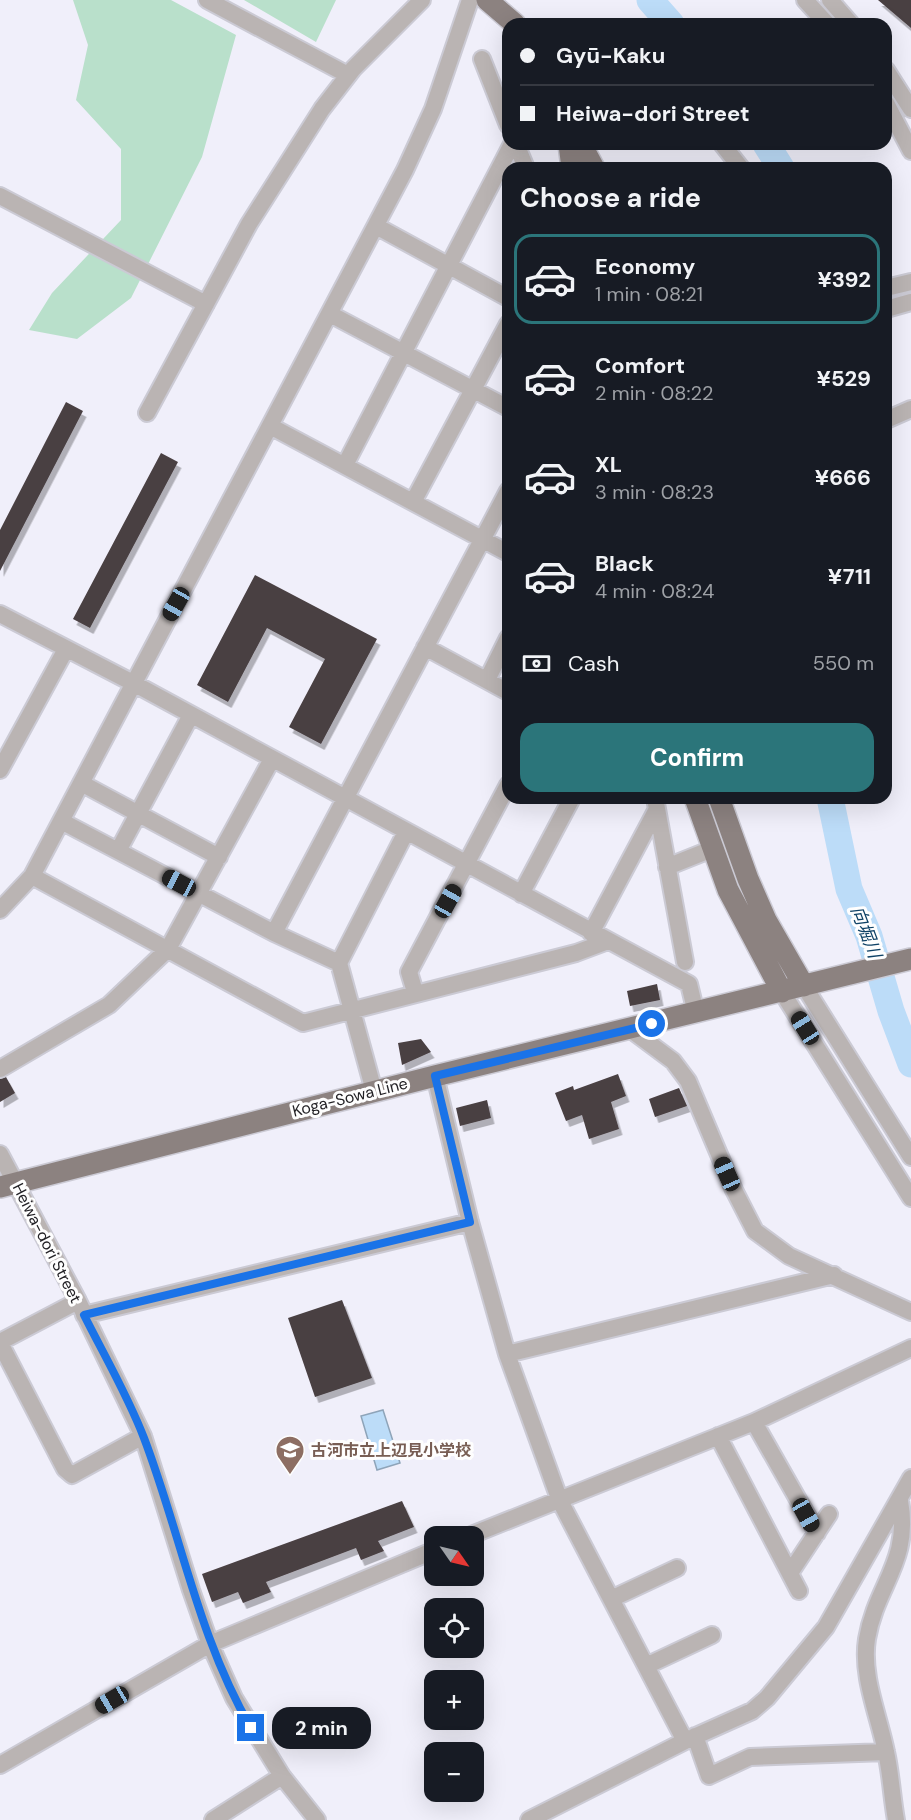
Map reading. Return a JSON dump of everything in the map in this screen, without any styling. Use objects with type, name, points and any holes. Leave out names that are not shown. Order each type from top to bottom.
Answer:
[{"type":"main road","points":[[487,0],[508,18]]},
{"type":"main road","points":[[698,804],[712,849],[746,928],[782,992]]},
{"type":"main road","points":[[721,804],[748,879],[766,920],[804,986]]},
{"type":"main road","name":"Koga-Sowa Line","points":[[8,1185],[374,1091],[911,959]]},
{"type":"street","points":[[207,0],[348,75]]},
{"type":"street","points":[[147,412],[249,224],[322,109],[348,75],[422,0]]},
{"type":"street","points":[[0,910],[32,876],[133,683],[272,427],[376,226],[433,109],[470,0]]},
{"type":"street","points":[[805,0],[822,18]]},
{"type":"street","points":[[830,0],[846,18]]},
{"type":"street","points":[[482,59],[502,110]]},
{"type":"street","points":[[892,79],[911,109]]},
{"type":"street","points":[[892,115],[911,151]]},
{"type":"street","points":[[727,150],[736,162]]},
{"type":"street","points":[[345,465],[502,166]]},
{"type":"street","points":[[0,196],[206,304]]},
{"type":"street","points":[[376,226],[502,295]]},
{"type":"street","points":[[892,287],[911,282]]},
{"type":"street","points":[[892,307],[911,302]]},
{"type":"street","points":[[330,314],[502,405]]},
{"type":"street","points":[[413,502],[502,335]]},
{"type":"street","points":[[892,417],[911,409]]},
{"type":"street","points":[[272,427],[502,550]]},
{"type":"street","points":[[274,933],[502,503]]},
{"type":"street","points":[[0,615],[133,683],[688,984],[696,1013]]},
{"type":"street","points":[[425,647],[502,689]]},
{"type":"street","points":[[0,770],[66,649]]},
{"type":"street","points":[[487,680],[502,650]]},
{"type":"street","points":[[118,851],[191,715]]},
{"type":"street","points":[[0,1069],[109,1005],[168,950],[272,759]]},
{"type":"street","points":[[81,783],[219,857]]},
{"type":"street","points":[[415,992],[410,972],[468,866],[502,797]]},
{"type":"street","points":[[521,894],[569,804]]},
{"type":"street","points":[[591,933],[656,804]]},
{"type":"street","points":[[656,804],[685,962]]},
{"type":"street","points":[[61,821],[274,933],[339,963]]},
{"type":"street","points":[[374,1091],[339,963],[406,832]]},
{"type":"street","points":[[667,867],[712,849]]},
{"type":"street","points":[[32,876],[303,1023],[415,992],[576,953],[608,941]]},
{"type":"street","points":[[804,986],[911,1157]]},
{"type":"street","points":[[782,992],[911,1198]]},
{"type":"street","points":[[630,1029],[673,1061],[688,1081],[734,1190],[755,1232],[789,1256],[911,1312]]},
{"type":"street","points":[[435,1076],[470,1222],[507,1354],[560,1501],[646,1666],[690,1739],[709,1776],[750,1756],[886,1752]]},
{"type":"street","name":"Heiwa-dori Street","points":[[0,1154],[8,1185],[81,1308],[143,1436],[210,1644],[234,1698],[309,1816]]},
{"type":"street","points":[[143,1436],[72,1474],[65,1469],[0,1343],[81,1308],[470,1222]]},
{"type":"street","points":[[507,1354],[834,1275]]},
{"type":"street","points":[[484,1530],[754,1422],[911,1348]]},
{"type":"street","points":[[754,1422],[817,1533]]},
{"type":"street","points":[[718,1436],[799,1591]]},
{"type":"street","points":[[529,1820],[690,1739],[752,1711],[767,1698],[826,1627],[911,1478]]},
{"type":"street","points":[[896,1820],[886,1752],[869,1677],[867,1639],[905,1540],[900,1500]]},
{"type":"street","points":[[790,1573],[830,1514]]},
{"type":"street","points":[[0,1765],[210,1644],[424,1555]]},
{"type":"street","points":[[611,1599],[677,1568]]},
{"type":"street","points":[[646,1666],[712,1635]]},
{"type":"street","points":[[213,1820],[282,1776]]},
{"type":"green space","points":[[73,0],[171,0],[236,35],[202,157],[131,298],[77,339],[29,330],[52,293],[121,220],[121,149],[76,100],[88,45]]},
{"type":"green space","points":[[244,0],[336,0],[316,42]]},
{"type":"water","points":[[383,1410],[400,1463],[377,1470],[361,1416]]},
{"type":"building","points":[[878,0],[911,0],[911,28]]},
{"type":"building","points":[[66,402],[83,411],[0,571],[0,530]]},
{"type":"building","points":[[161,453],[178,462],[90,628],[73,619]]},
{"type":"building","points":[[255,575],[377,639],[321,744],[289,727],[325,659],[267,628],[228,702],[197,685]]},
{"type":"building","points":[[657,984],[660,1000],[630,1006],[627,991]]},
{"type":"building","points":[[421,1039],[431,1052],[402,1065],[398,1043]]},
{"type":"building","points":[[618,1074],[626,1096],[611,1102],[619,1129],[589,1139],[582,1115],[566,1121],[555,1093],[573,1086],[574,1090]]},
{"type":"building","points":[[6,1077],[15,1093],[0,1102],[0,1079]]},
{"type":"building","points":[[679,1088],[687,1106],[655,1117],[649,1099]]},
{"type":"building","points":[[487,1100],[491,1118],[460,1126],[456,1108]]},
{"type":"building","points":[[342,1300],[372,1378],[315,1397],[288,1318]]},
{"type":"building","points":[[402,1501],[414,1527],[378,1541],[384,1551],[361,1560],[356,1548],[266,1582],[271,1592],[243,1603],[238,1592],[212,1602],[202,1574]]},
{"type":"waterway","name":"向堀川","points":[[650,0],[666,18]]},
{"type":"waterway","name":"向堀川","points":[[770,150],[777,162]]},
{"type":"waterway","name":"向堀川","points":[[831,804],[849,889],[869,936],[891,1011],[911,1064]]},
{"type":"place","name":"古河市立上辺見小学校","points":[[290,1476]]},
{"type":"route","points":[[251,1728],[234,1698],[210,1644],[143,1436],[84,1315],[470,1222],[435,1076],[652,1024]]}]
